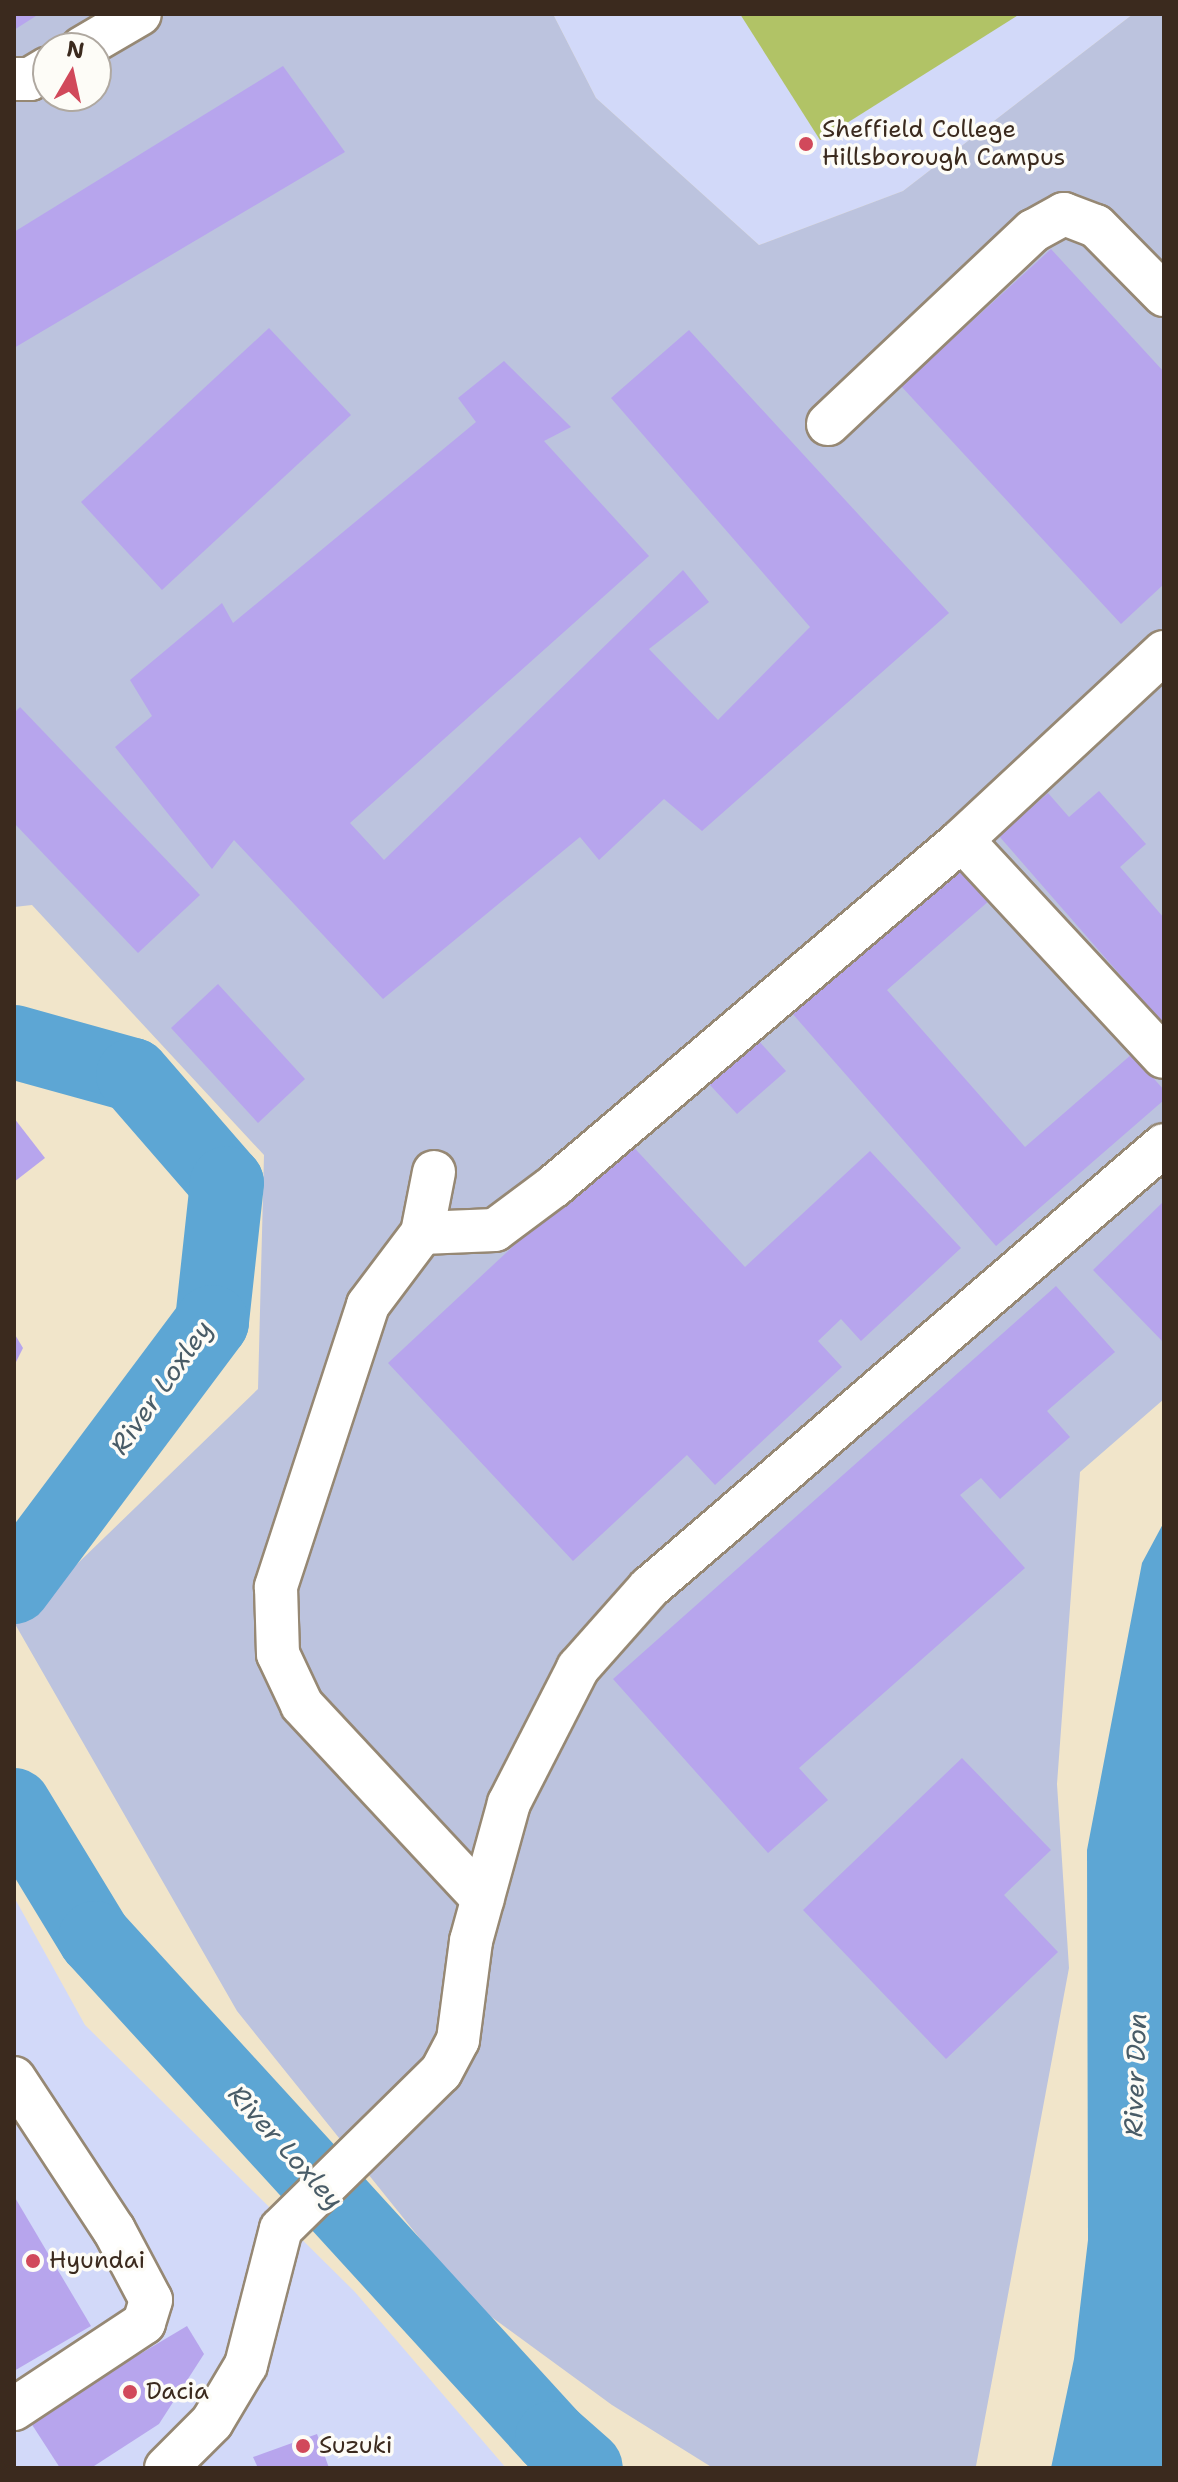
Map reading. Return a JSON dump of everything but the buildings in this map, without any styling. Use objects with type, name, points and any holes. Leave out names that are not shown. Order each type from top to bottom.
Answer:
[{"type":"lane","points":[[109,32],[140,14]]},
{"type":"lane","points":[[828,424],[1033,231],[1064,214],[1096,226],[1164,295]]},
{"type":"lane","points":[[422,1233],[495,1230],[554,1186],[962,840],[1164,652]]},
{"type":"lane","points":[[962,840],[1164,1057]]},
{"type":"lane","points":[[166,2468],[212,2422],[246,2365],[274,2272],[281,2229],[441,2072],[458,2040],[471,1941],[509,1803],[578,1668],[649,1588],[1164,1145]]},
{"type":"lane","points":[[434,1172],[422,1233],[368,1305],[276,1587],[278,1654],[302,1705],[483,1899]]},
{"type":"lane","points":[[14,2078],[114,2230],[151,2300],[144,2323],[14,2409]]},
{"type":"shaded area","points":[[14,14],[553,14],[596,98],[759,245],[903,191],[1133,14],[1164,14],[1164,1399],[1080,1472],[1057,1784],[1069,1968],[976,2466],[713,2468],[612,2405],[471,2302],[237,2011],[15,1624],[258,1389],[264,1155],[32,905],[14,907]]},
{"type":"shaded area","name":"Sheffield College Hillsborough Campus","points":[[553,14],[1133,14],[903,191],[759,245],[596,98]]},
{"type":"shaded area","points":[[14,1897],[85,2025],[355,2292],[506,2468],[14,2468]]},
{"type":"green space","points":[[740,14],[1020,14],[820,140]]},
{"type":"water","name":"River Don","points":[[1164,1522],[1164,2468],[1051,2468],[1074,2359],[1088,2240],[1087,1850],[1142,1563]]},
{"type":"waterway","name":"River Loxley","points":[[14,1042],[133,1075],[227,1183],[212,1322],[14,1587]]},
{"type":"waterway","name":"River Loxley","points":[[14,1805],[95,1938],[552,2438],[586,2468]]},
{"type":"place","name":"Sheffield College Hillsborough Campus","points":[[806,144]]},
{"type":"place","name":"Hyundai","points":[[33,2261]]},
{"type":"place","name":"Dacia","points":[[130,2392]]},
{"type":"place","name":"Suzuki","points":[[303,2446]]}]
